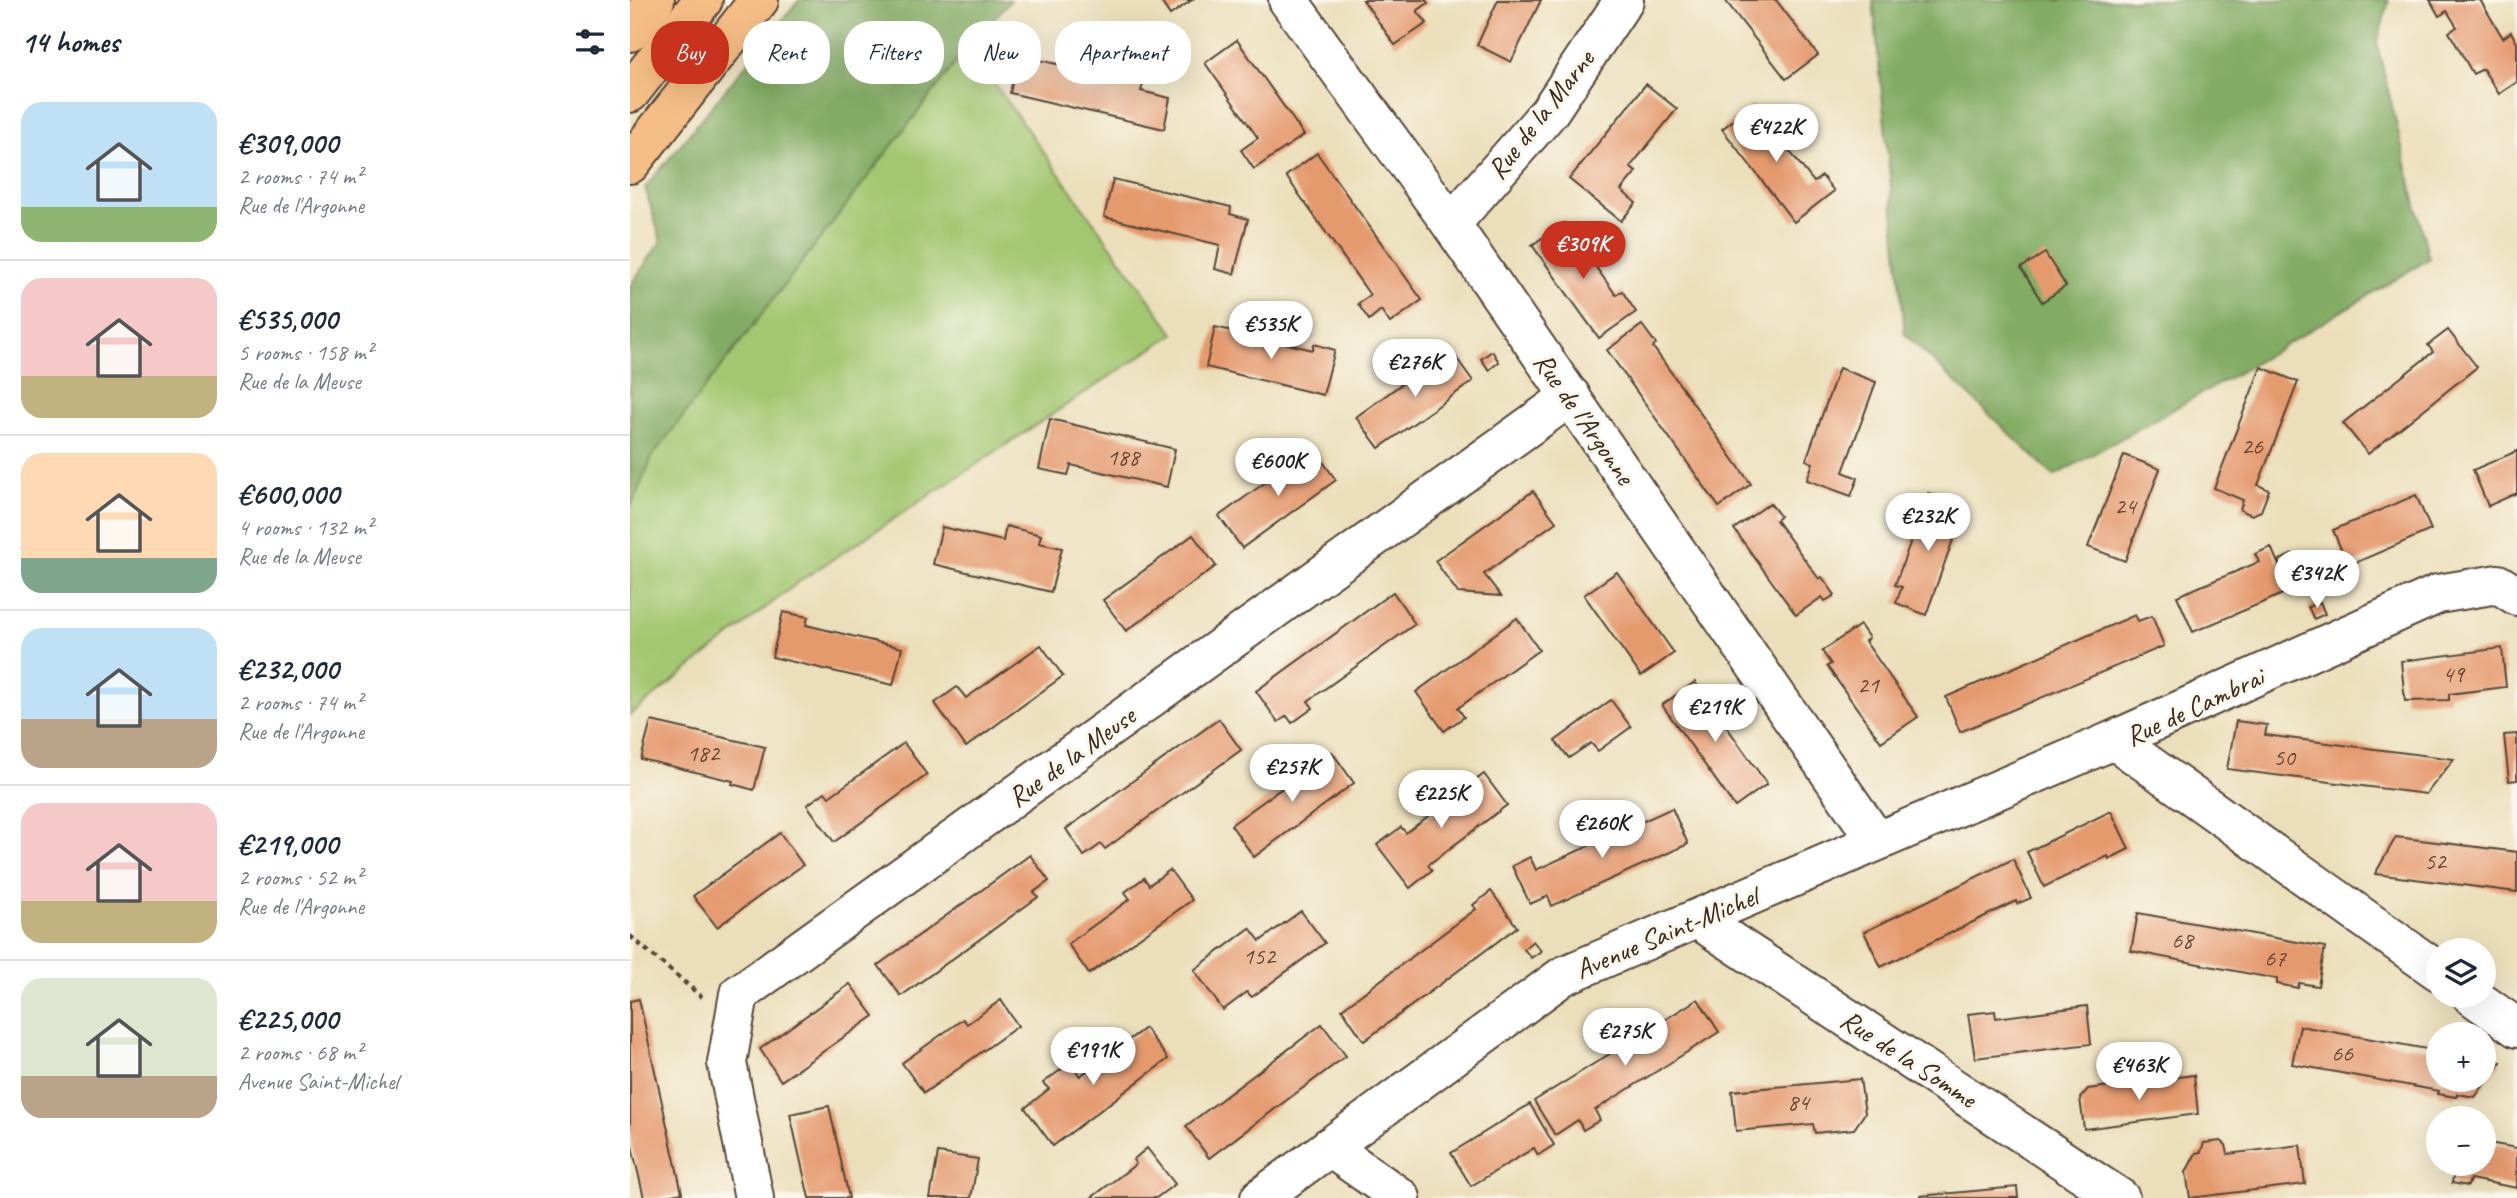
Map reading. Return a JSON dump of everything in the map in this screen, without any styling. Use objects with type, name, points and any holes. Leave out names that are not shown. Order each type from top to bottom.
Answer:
[{"type":"main road","points":[[630,32],[655,0]]},
{"type":"main road","points":[[630,93],[703,0]]},
{"type":"main road","points":[[630,164],[759,0]]},
{"type":"street","name":"Rue de l'Argonne","points":[[1287,0],[1451,225],[1571,396],[1876,840]]},
{"type":"street","name":"Rue de la Marne","points":[[1451,225],[1549,112],[1624,0]]},
{"type":"street","name":"Rue de la Meuse","points":[[754,1198],[727,1063],[739,994],[1571,396]]},
{"type":"street","name":"Rue de Cambrai","points":[[2114,740],[2438,594],[2498,583],[2517,596]]},
{"type":"street","name":"Avenue Saint-Michel","points":[[1261,1198],[1563,976],[2114,740]]},
{"type":"street","name":"Rue de Cambrai","points":[[2114,740],[2426,962]]},
{"type":"street","name":"Rue de la Somme","points":[[1697,919],[2120,1198]]},
{"type":"street","points":[[2490,1008],[2517,1028]]},
{"type":"street","points":[[1329,1147],[1401,1198]]},
{"type":"path","points":[[630,936],[733,1026]]},
{"type":"green space","points":[[799,0],[1011,0],[992,21],[958,21],[958,60],[944,78],[944,21],[844,21],[844,84],[939,84],[653,455],[630,509],[630,286],[661,241],[645,188],[743,68],[743,84],[830,84],[830,21],[782,21]]},
{"type":"green space","points":[[1873,0],[2389,0],[2377,44],[2429,259],[2240,372],[2054,476],[1905,334]]},
{"type":"green space","points":[[958,60],[958,84],[995,84],[1174,334],[801,580],[630,715],[630,509],[653,455],[939,84],[944,84],[944,78]]},
{"type":"building","points":[[1160,0],[1192,0],[1170,15]]},
{"type":"building","points":[[1363,0],[1426,0],[1428,3],[1417,11],[1427,23],[1395,45]]},
{"type":"building","points":[[1498,0],[1541,0],[1511,62],[1477,45]]},
{"type":"building","points":[[1725,0],[1776,0],[1818,55],[1786,79]]},
{"type":"building","points":[[2430,0],[2480,0],[2503,38],[2511,32],[2517,43],[2517,82],[2499,94],[2483,69],[2473,74],[2449,32],[2457,27],[2447,11],[2439,16]]},
{"type":"building","points":[[1237,40],[1304,135],[1254,169],[1241,150],[1258,138],[1205,63]]},
{"type":"building","points":[[1041,60],[1055,64],[1055,84],[1143,84],[1141,91],[1170,98],[1164,129],[1010,93],[1012,84],[1041,84]]},
{"type":"building","points":[[1646,84],[1677,109],[1630,167],[1636,172],[1621,190],[1636,203],[1621,221],[1569,179]]},
{"type":"building","points":[[1753,105],[1814,182],[1822,176],[1834,191],[1794,222],[1722,129]]},
{"type":"building","points":[[1317,153],[1422,300],[1390,323],[1381,310],[1369,320],[1358,304],[1370,295],[1286,176]]},
{"type":"building","points":[[1113,179],[1231,207],[1230,214],[1248,219],[1234,274],[1215,269],[1220,245],[1104,217]]},
{"type":"building","points":[[1564,223],[1616,295],[1622,291],[1636,312],[1599,338],[1532,245]]},
{"type":"building","points":[[2045,253],[2066,286],[2042,302],[2021,268]]},
{"type":"building","points":[[1642,325],[1656,344],[1653,347],[1751,484],[1719,507],[1607,350]]},
{"type":"building","points":[[1215,327],[1313,350],[1314,344],[1335,350],[1323,395],[1206,367]]},
{"type":"building","points":[[2448,330],[2477,367],[2368,454],[2343,423],[2433,352],[2428,345]]},
{"type":"building","points":[[1450,349],[1473,381],[1379,448],[1356,417]]},
{"type":"building","points":[[1492,351],[1499,362],[1489,370],[1481,359]]},
{"type":"building","points":[[2261,367],[2298,382],[2258,485],[2269,490],[2261,511],[2252,515],[2240,510],[2243,500],[2214,488]]},
{"type":"building","points":[[1839,368],[1876,382],[1843,472],[1858,478],[1851,496],[1807,480],[1813,463],[1806,460]]},
{"type":"building","points":[[1050,419],[1175,449],[1167,487],[1071,465],[1068,475],[1039,469]]},
{"type":"building","points":[[1313,448],[1336,480],[1242,548],[1219,516]]},
{"type":"building","points":[[2517,451],[2517,493],[2488,506],[2473,470]]},
{"type":"building","points":[[2124,455],[2160,469],[2125,561],[2088,547]]},
{"type":"building","points":[[1533,491],[1556,522],[1484,574],[1501,596],[1458,593],[1435,561]]},
{"type":"building","points":[[1928,493],[1965,506],[1926,615],[1896,603],[1902,587],[1895,585]]},
{"type":"building","points":[[2416,495],[2431,530],[2348,566],[2333,530]]},
{"type":"building","points":[[1770,503],[1780,516],[1776,520],[1819,579],[1822,577],[1835,595],[1825,601],[1822,597],[1796,615],[1734,529]]},
{"type":"building","points":[[1006,526],[1041,535],[1039,543],[1062,548],[1051,592],[933,564],[942,527],[1003,541]]},
{"type":"building","points":[[1193,535],[1216,566],[1126,631],[1103,600]]},
{"type":"building","points":[[2271,547],[2290,591],[2193,632],[2177,596],[2259,562],[2255,554]]},
{"type":"building","points":[[2293,554],[2304,581],[2290,587],[2278,561]]},
{"type":"building","points":[[1617,572],[1674,653],[1641,676],[1584,595]]},
{"type":"building","points":[[1393,592],[1415,624],[1308,701],[1313,708],[1292,723],[1287,716],[1278,722],[1256,691]]},
{"type":"building","points":[[2320,602],[2325,614],[2314,619],[2308,607]]},
{"type":"building","points":[[783,612],[808,617],[806,625],[902,648],[893,685],[772,657]]},
{"type":"building","points":[[2135,615],[2138,621],[2152,616],[2164,646],[1960,732],[1946,697]]},
{"type":"building","points":[[1517,618],[1539,650],[1458,708],[1464,717],[1444,731],[1416,692]]},
{"type":"building","points":[[1860,625],[1869,638],[1865,641],[1918,717],[1881,742],[1827,666],[1831,664],[1822,651]]},
{"type":"building","points":[[1041,645],[1063,676],[966,747],[935,703],[957,687],[966,698]]},
{"type":"building","points":[[2502,648],[2506,687],[2449,694],[2449,700],[2405,701],[2401,661]]},
{"type":"building","points":[[1695,682],[1767,784],[1735,807],[1662,705]]},
{"type":"building","points":[[1611,700],[1631,727],[1598,751],[1591,743],[1569,758],[1555,741]]},
{"type":"building","points":[[1219,719],[1241,750],[1105,849],[1101,844],[1084,856],[1066,829]]},
{"type":"building","points":[[651,721],[765,747],[754,790],[732,784],[733,781],[641,759]]},
{"type":"building","points":[[2236,721],[2267,725],[2265,735],[2454,759],[2426,794],[2227,769]]},
{"type":"building","points":[[2517,734],[2517,780],[2509,781],[2504,735]]},
{"type":"building","points":[[904,743],[927,775],[834,842],[807,805],[825,792],[829,797]]},
{"type":"building","points":[[1332,752],[1354,783],[1254,857],[1231,825]]},
{"type":"building","points":[[1484,774],[1507,805],[1428,865],[1432,870],[1410,888],[1377,845],[1401,827],[1406,833]]},
{"type":"building","points":[[1672,808],[1688,844],[1552,906],[1548,896],[1530,904],[1512,866],[1530,857],[1536,870]]},
{"type":"building","points":[[2111,811],[2129,849],[2109,859],[2108,856],[2044,887],[2027,852]]},
{"type":"building","points":[[780,833],[803,865],[717,927],[693,896]]},
{"type":"building","points":[[2396,837],[2517,852],[2517,892],[2375,874]]},
{"type":"building","points":[[1030,855],[1049,881],[1034,892],[1038,897],[901,996],[878,965]]},
{"type":"building","points":[[2013,859],[2031,898],[2017,904],[2016,901],[1881,967],[1864,932]]},
{"type":"building","points":[[1170,870],[1192,900],[1089,974],[1068,944],[1130,899],[1125,892],[1144,878],[1149,885]]},
{"type":"building","points":[[1491,891],[1517,927],[1364,1041],[1342,1009],[1476,909],[1473,905]]},
{"type":"building","points":[[1301,911],[1325,943],[1252,997],[1247,992],[1223,1010],[1194,970],[1250,928],[1260,941]]},
{"type":"building","points":[[2138,913],[2325,947],[2318,986],[2299,983],[2298,988],[2277,984],[2277,979],[2131,951]]},
{"type":"building","points":[[1533,941],[1541,951],[1531,958],[1524,949]]},
{"type":"building","points":[[850,984],[874,1016],[781,1081],[760,1049]]},
{"type":"building","points":[[639,999],[682,1193],[656,1198],[644,1198],[630,1138],[630,1001]]},
{"type":"building","points":[[1698,999],[1719,1032],[1595,1110],[1600,1120],[1583,1130],[1578,1120],[1555,1135],[1534,1101]]},
{"type":"building","points":[[1001,1000],[1018,1026],[924,1093],[902,1063],[963,1019],[967,1024]]},
{"type":"building","points":[[2087,1006],[2091,1044],[1975,1058],[1968,1014],[1995,1011],[1996,1018]]},
{"type":"building","points":[[1322,1024],[1346,1056],[1209,1158],[1186,1126]]},
{"type":"building","points":[[2300,1026],[2426,1049],[2426,1089],[2292,1064]]},
{"type":"building","points":[[1145,1028],[1168,1059],[1053,1146],[1025,1108],[1049,1089],[1043,1083],[1070,1063],[1080,1076]]},
{"type":"building","points":[[2194,1075],[2198,1114],[2084,1129],[2080,1098],[2088,1089]]},
{"type":"building","points":[[1860,1079],[1865,1113],[1854,1129],[1815,1133],[1813,1124],[1736,1131],[1732,1091]]},
{"type":"building","points":[[2439,1092],[2479,1092],[2475,1097],[2438,1094]]},
{"type":"building","points":[[1530,1104],[1554,1145],[1538,1155],[1534,1148],[1471,1186],[1451,1153]]},
{"type":"building","points":[[829,1106],[849,1198],[809,1198],[790,1114]]},
{"type":"building","points":[[2221,1141],[2226,1145],[2228,1154],[2300,1145],[2305,1184],[2190,1198],[2186,1172],[2196,1153],[2201,1152],[2204,1143]]},
{"type":"building","points":[[2496,1144],[2517,1148],[2517,1188],[2470,1179],[2468,1186],[2452,1183],[2453,1176],[2496,1176]]},
{"type":"building","points":[[1147,1148],[1175,1184],[1156,1198],[1091,1198],[1136,1164],[1133,1160]]},
{"type":"building","points":[[938,1153],[978,1159],[971,1198],[930,1198]]},
{"type":"building","points":[[2017,1187],[2018,1198],[1920,1198],[1920,1196]]}]
